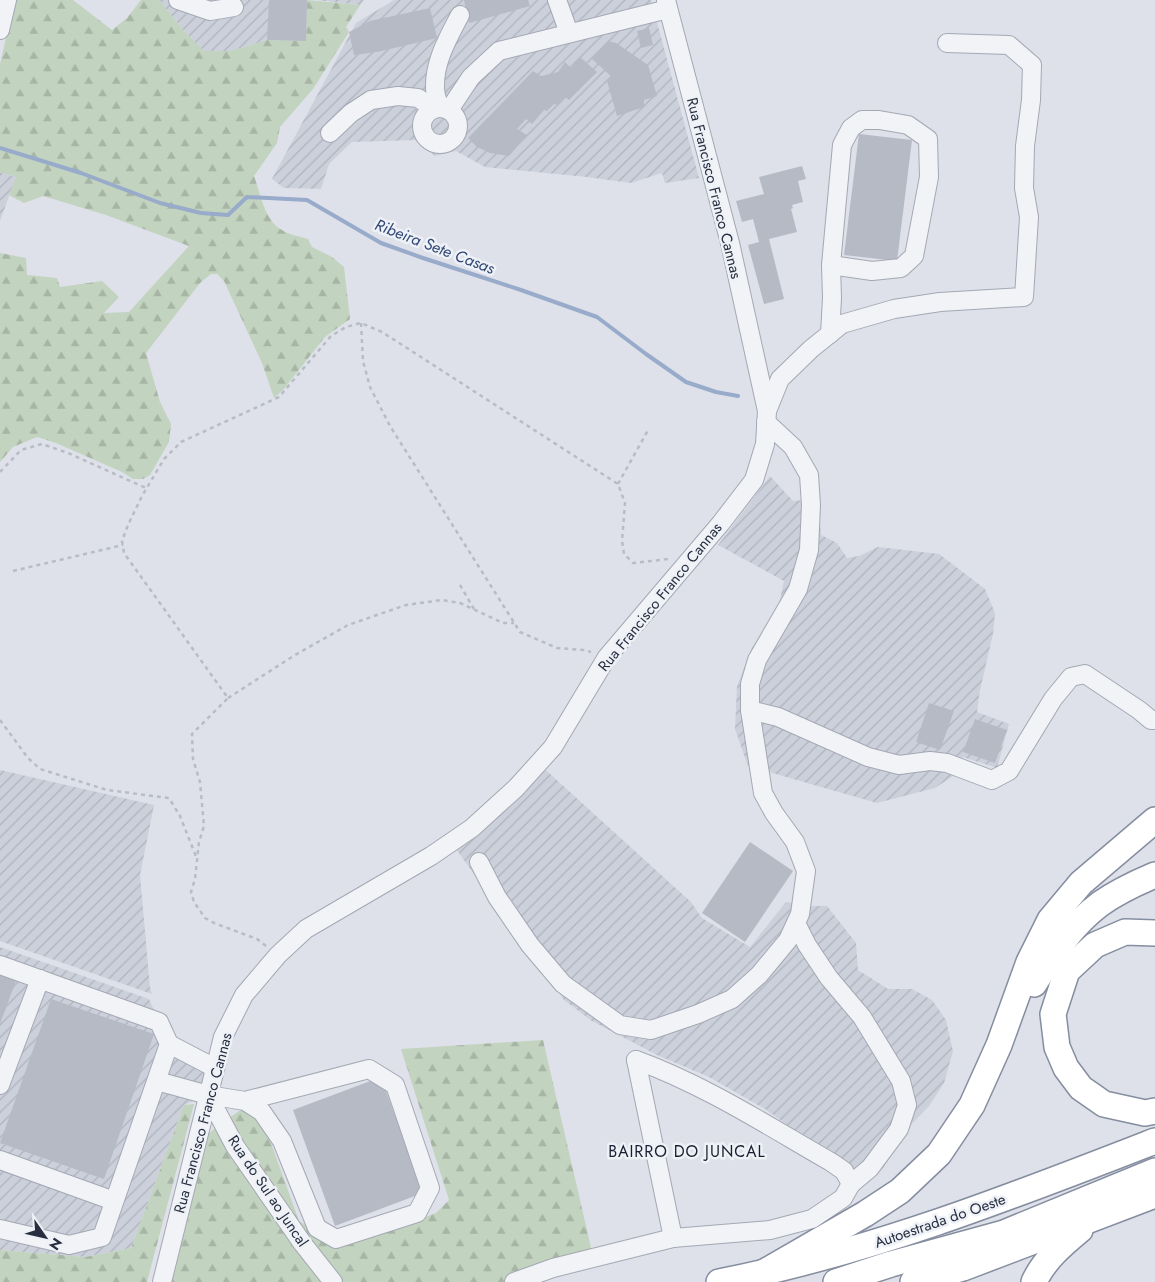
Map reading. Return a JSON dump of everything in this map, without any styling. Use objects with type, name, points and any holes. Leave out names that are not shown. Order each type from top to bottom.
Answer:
[{"type":"highway","points":[[761,1274],[865,1214],[900,1191],[939,1154],[972,1105],[998,1045],[1029,962],[1050,920],[1081,883],[1155,820]]},
{"type":"highway","points":[[998,1045],[1051,957],[1073,929],[1100,904],[1130,886],[1155,875]]},
{"type":"highway","points":[[1155,933],[1125,932],[1096,945],[1068,972],[1053,1014],[1057,1047],[1066,1068],[1081,1088],[1104,1104],[1145,1113],[1155,1111]]},
{"type":"highway","name":"Autoestrada do Oeste","points":[[719,1282],[761,1274],[888,1240],[994,1204],[1155,1141]]},
{"type":"highway","name":"Autoestrada do Oeste","points":[[836,1282],[892,1264],[1004,1233],[1155,1171]]},
{"type":"highway","points":[[913,1282],[963,1268],[1155,1196]]},
{"type":"highway","points":[[1034,1282],[1037,1274],[1054,1252],[1091,1220]]},
{"type":"street","points":[[0,30],[7,0]]},
{"type":"street","points":[[178,0],[210,11],[234,7]]},
{"type":"street","points":[[557,0],[569,33]]},
{"type":"street","points":[[441,109],[499,51],[667,5]]},
{"type":"street","name":"Rua Francisco Franco Cannas","points":[[162,1282],[223,1037],[244,995],[278,955],[306,929],[431,856],[472,828],[516,788],[553,747],[607,657],[721,523],[754,480],[765,444],[766,417],[730,243],[667,5]]},
{"type":"street","points":[[441,109],[435,89],[437,66],[447,40],[460,15]]},
{"type":"street","points":[[479,862],[497,897],[530,945],[563,984],[620,1025],[651,1030],[698,1014],[732,999],[759,975],[788,940],[800,914],[806,871],[795,842],[774,813],[763,793],[750,710],[750,684],[757,660],[798,589],[809,550],[811,505],[809,475],[793,447],[766,417],[780,379],[811,349],[842,324],[894,309],[940,302],[1024,297],[1029,217],[1024,188],[1032,65],[1009,45],[948,43]]},
{"type":"street","points":[[330,133],[351,113],[371,100],[398,96],[418,98],[441,109]]},
{"type":"street","points":[[830,265],[872,271],[901,268],[914,256],[929,177],[928,139],[908,125],[879,120],[862,120],[851,128],[842,145],[830,265],[832,298],[830,334]]},
{"type":"street","points":[[750,710],[778,717],[868,757],[899,765],[930,761],[947,763],[992,780],[1009,771],[1053,699],[1071,677],[1085,674],[1151,720],[1155,720]]},
{"type":"street","points":[[514,1282],[553,1268],[673,1238],[770,1230],[812,1220],[843,1198],[851,1184],[870,1168],[899,1129],[907,1105],[901,1081],[862,1017],[829,978],[807,945],[796,922]]},
{"type":"street","points":[[0,965],[159,1022],[170,1044],[215,1068]]},
{"type":"street","points":[[0,1085],[40,979]]},
{"type":"street","points":[[0,1229],[69,1245],[102,1237],[170,1044]]},
{"type":"street","points":[[673,1238],[636,1060],[715,1096],[831,1162],[844,1171],[851,1184]]},
{"type":"street","points":[[156,1080],[208,1095],[245,1101],[369,1069],[395,1085],[430,1188],[417,1213],[336,1239],[317,1228],[282,1141],[262,1112],[245,1101]]},
{"type":"street","name":"Rua do Sul ao Juncal","points":[[208,1095],[235,1146],[316,1262],[333,1282]]},
{"type":"street","points":[[0,1160],[114,1201]]},
{"type":"path","points":[[361,323],[363,361],[370,387],[386,419],[520,632],[558,648],[584,650],[607,657]]},
{"type":"path","points":[[228,698],[124,553],[122,541],[146,488],[164,459],[182,442],[279,398],[331,336],[346,327],[361,323],[382,332],[618,484],[625,503],[622,541],[624,554],[633,563],[693,556]]},
{"type":"path","points":[[618,484],[648,430]]},
{"type":"path","points":[[0,472],[21,450],[42,444],[68,453],[146,488]]},
{"type":"path","points":[[13,572],[123,545]]},
{"type":"path","points":[[460,585],[475,610]]},
{"type":"path","points":[[278,955],[257,939],[205,918],[199,912],[194,902],[191,892],[199,842],[204,826],[200,782],[193,759],[192,734],[228,698],[295,655],[348,626],[406,605],[442,600],[460,603],[503,623],[514,623]]},
{"type":"path","points":[[0,720],[28,758],[40,769],[107,790],[169,798],[180,816],[197,860]]},
{"type":"shaded area","points":[[159,0],[307,0],[306,41],[267,40],[231,51],[203,51]]},
{"type":"shaded area","points":[[316,0],[364,0],[360,5]]},
{"type":"shaded area","points":[[394,0],[651,0],[699,178],[665,183],[662,173],[631,183],[485,167],[456,151],[435,156],[415,140],[352,142],[329,164],[321,189],[284,188],[272,179],[356,23]]},
{"type":"shaded area","points":[[0,172],[16,177],[0,221]]},
{"type":"shaded area","points":[[770,476],[793,501],[818,499],[821,535],[837,543],[847,558],[859,556],[878,547],[939,554],[985,589],[995,613],[993,634],[977,712],[1009,724],[997,768],[963,757],[956,774],[935,788],[877,803],[748,766],[735,729],[737,686],[752,648],[779,604],[784,581],[718,545]]},
{"type":"shaded area","points":[[538,763],[691,902],[702,918],[750,947],[786,902],[809,906],[827,906],[856,943],[858,970],[888,989],[912,989],[932,1000],[946,1020],[953,1051],[944,1083],[929,1106],[908,1128],[883,1168],[863,1186],[856,1175],[765,1109],[709,1077],[657,1055],[592,1021],[564,1000],[451,842]]},
{"type":"shaded area","points":[[0,770],[154,805],[140,875],[152,994],[0,941]]},
{"type":"shaded area","points":[[0,947],[149,999],[169,1044],[215,1068],[208,1095],[184,1105],[131,1248],[85,1257],[0,1250]]},
{"type":"green space","points":[[15,0],[73,0],[112,30],[127,18],[141,0],[159,0],[183,30],[204,51],[231,51],[267,40],[306,41],[307,0],[360,5],[346,27],[349,32],[313,89],[280,127],[277,143],[254,176],[267,214],[276,226],[288,233],[308,239],[312,247],[332,257],[344,267],[350,319],[325,337],[283,390],[274,398],[262,363],[224,281],[217,274],[211,274],[200,283],[146,353],[160,402],[171,424],[169,442],[150,475],[143,479],[133,479],[122,472],[56,443],[37,437],[13,447],[0,462],[0,253],[26,258],[27,275],[57,278],[60,287],[102,281],[119,297],[104,313],[129,312],[189,246],[106,215],[43,196],[24,203],[9,195],[16,177],[0,172],[0,64]]},
{"type":"green space","points":[[543,1040],[593,1256],[523,1282],[172,1282],[209,1133],[243,1108],[263,1121],[299,1221],[342,1247],[436,1213],[449,1200],[401,1049]]},
{"type":"green space","points":[[194,1104],[147,1282],[0,1282],[0,1250],[85,1257],[131,1248],[184,1105]]},
{"type":"building","points":[[269,0],[307,0],[306,41],[267,40]]},
{"type":"building","points":[[464,0],[528,0],[530,6],[469,23]]},
{"type":"building","points":[[430,8],[437,38],[377,52],[354,55],[349,32],[370,21]]},
{"type":"building","points":[[649,28],[653,45],[641,48],[637,31]]},
{"type":"building","points":[[608,41],[616,43],[648,65],[657,96],[644,100],[644,107],[617,116],[607,81],[611,76],[592,59]]},
{"type":"building","points":[[580,57],[597,72],[569,100],[565,97],[557,105],[554,104],[547,111],[544,110],[532,124],[526,119],[517,129],[527,135],[509,156],[490,153],[477,147],[468,138],[533,71],[541,76],[558,72],[565,62],[571,68]]},
{"type":"building","points":[[859,134],[912,140],[897,261],[844,255]]},
{"type":"building","points":[[802,166],[806,179],[798,181],[803,202],[792,205],[793,208],[791,209],[797,232],[769,239],[784,299],[764,304],[748,245],[759,242],[753,219],[742,222],[736,201],[764,194],[759,177]]},
{"type":"building","points":[[929,703],[954,711],[940,750],[916,742]]},
{"type":"building","points":[[975,719],[1007,730],[995,763],[963,752]]},
{"type":"building","points":[[750,842],[793,871],[745,942],[702,913]]},
{"type":"building","points":[[0,972],[17,978],[0,1024]]},
{"type":"building","points":[[51,999],[154,1034],[104,1179],[0,1143]]},
{"type":"building","points":[[381,1077],[423,1193],[335,1226],[293,1110]]},
{"type":"waterway","name":"Ribeira Sete Casas","points":[[0,148],[81,173],[160,203],[201,213],[228,215],[247,197],[307,200],[381,243],[597,317],[686,382],[716,392],[738,396]]},
{"type":"district","name":"BAIRRO DO JUNCAL","points":[[687,1151]]}]
